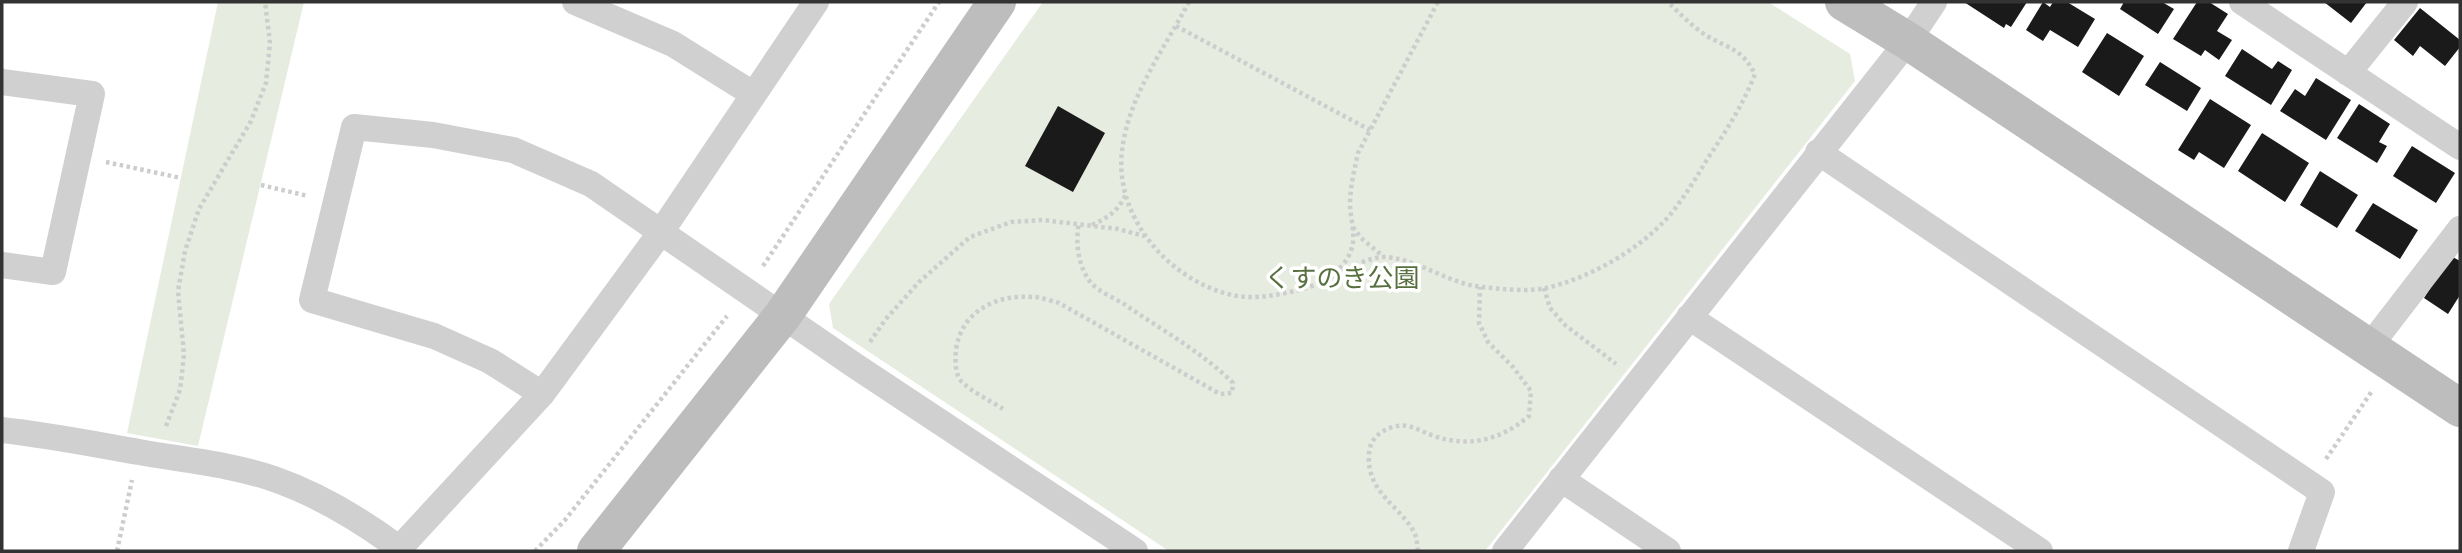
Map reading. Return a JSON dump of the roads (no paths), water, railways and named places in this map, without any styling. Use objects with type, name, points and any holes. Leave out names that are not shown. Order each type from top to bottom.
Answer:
[{"type":"street","points":[[575,2],[673,44],[753,94]]},
{"type":"street","points":[[2,430],[225,467],[273,479],[318,497],[375,530],[398,550],[542,394],[661,232],[816,2]]},
{"type":"street","points":[[596,551],[783,315],[997,2]]},
{"type":"street","points":[[1844,2],[1908,41],[2460,408]]},
{"type":"street","points":[[1505,551],[1908,41],[1934,2]]},
{"type":"street","points":[[2242,2],[2460,147]]},
{"type":"street","points":[[2348,73],[2405,2]]},
{"type":"street","points":[[2,82],[92,94],[53,272],[2,265]]},
{"type":"street","points":[[542,394],[490,361],[434,335],[312,300],[354,127],[433,135],[513,150],[591,184],[854,365],[1135,551]]},
{"type":"street","points":[[1818,152],[2322,492],[2301,551]]},
{"type":"street","points":[[2369,347],[2460,229]]},
{"type":"street","points":[[1689,317],[2040,551]]},
{"type":"street","points":[[1561,479],[1668,551]]},
{"type":"park label","name":"くすのき公園","points":[[1342,276]]}]
